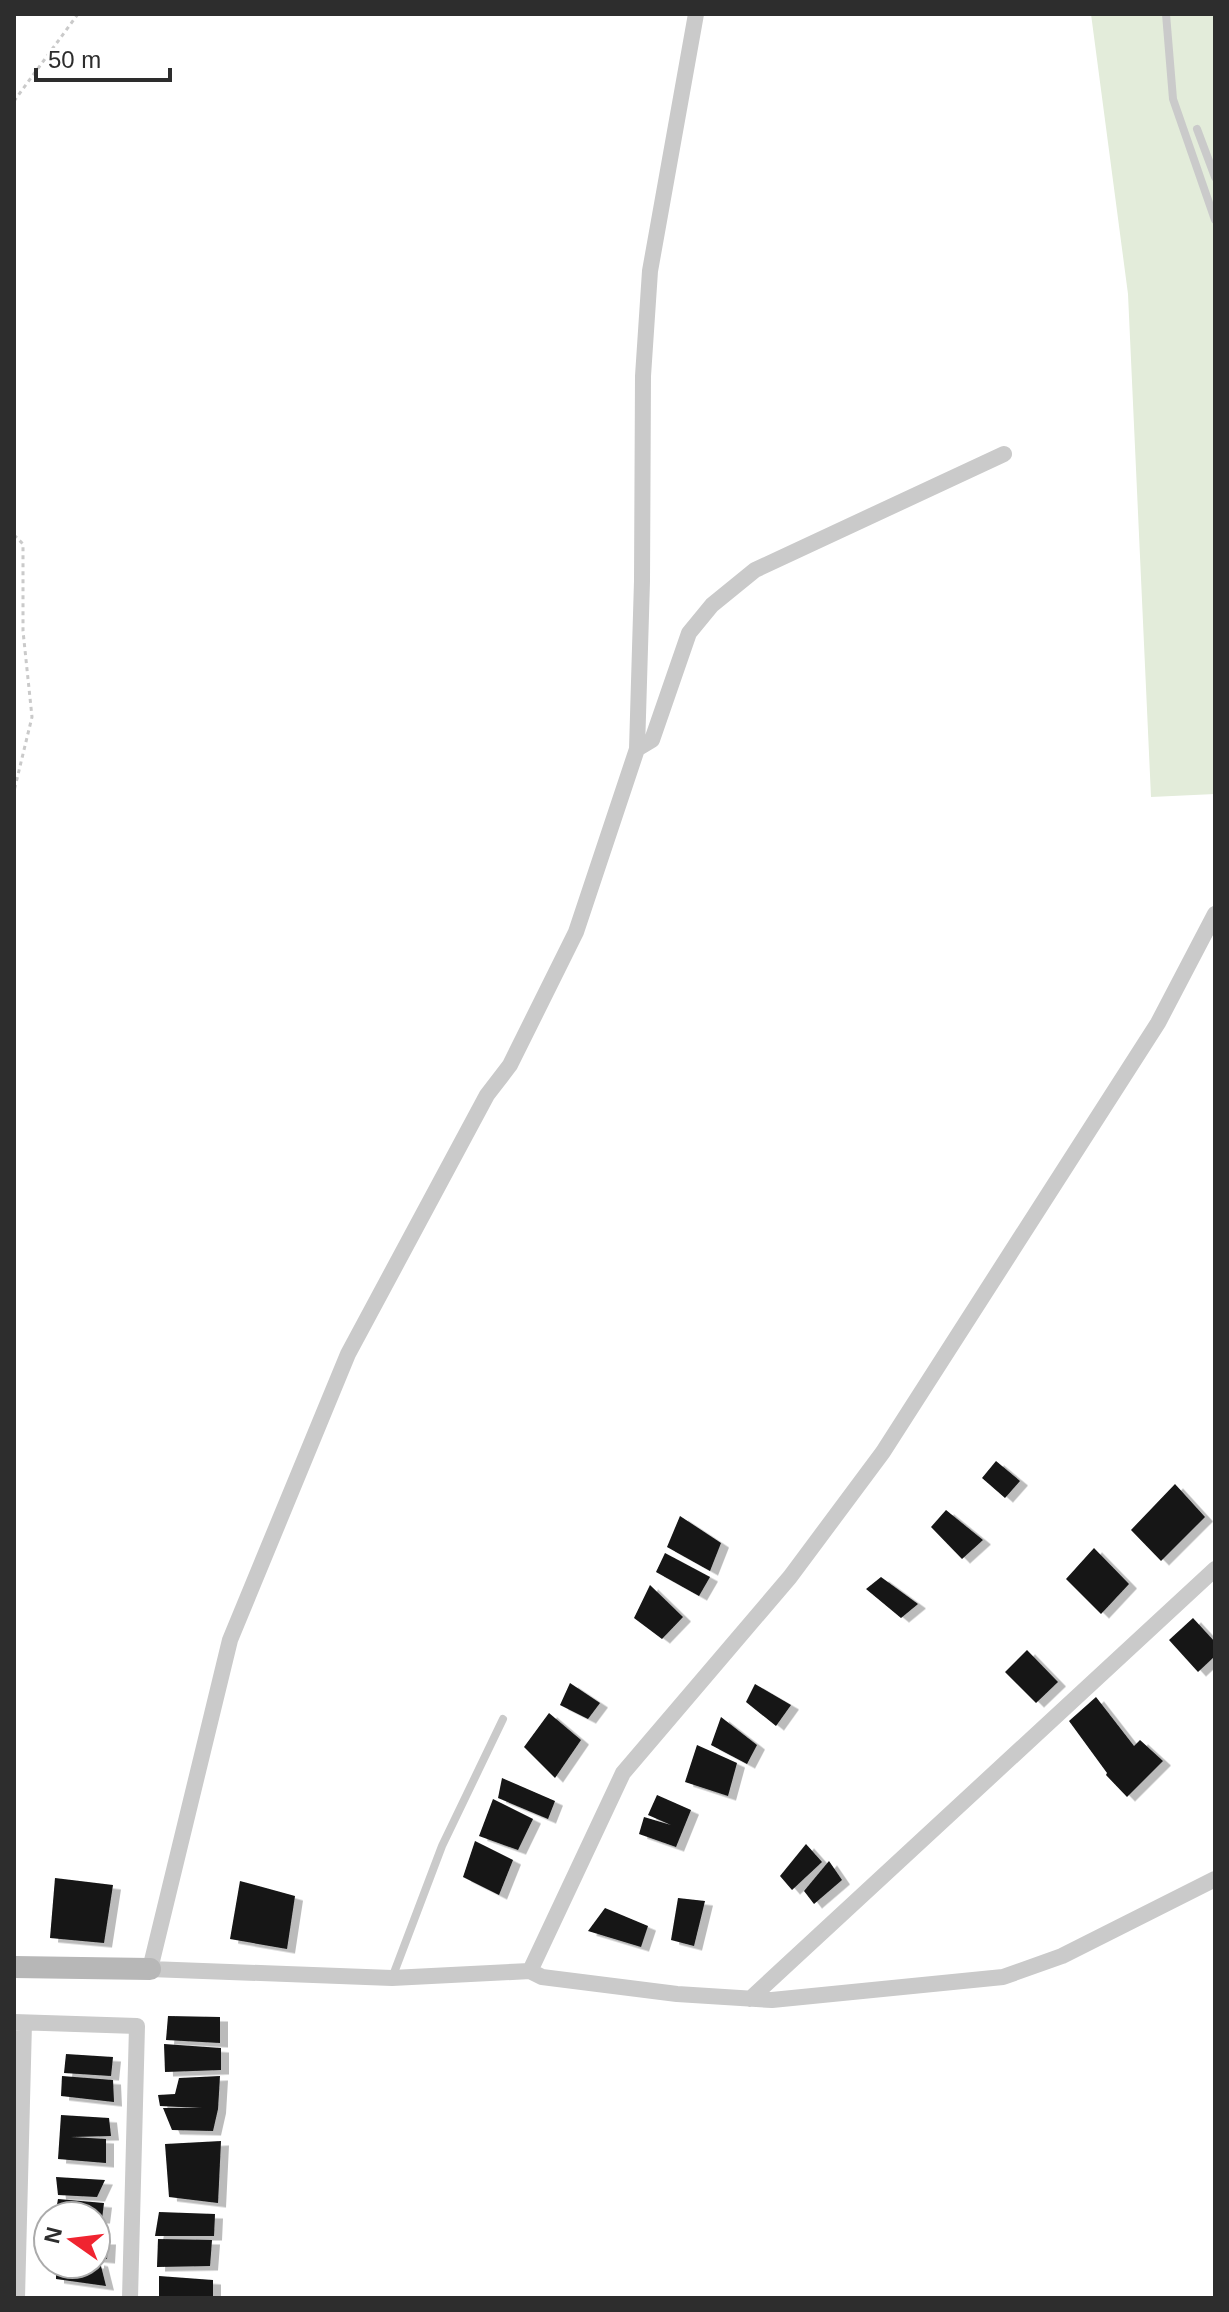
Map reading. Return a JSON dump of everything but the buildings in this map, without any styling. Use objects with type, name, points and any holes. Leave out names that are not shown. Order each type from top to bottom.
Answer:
[{"type":"street","points":[[150,1969],[230,1640],[348,1354],[487,1095],[510,1065],[576,932],[637,749],[643,376],[650,271],[696,14]]},
{"type":"street","points":[[637,749],[652,740],[689,633],[712,605],[755,570],[1004,454]]},
{"type":"street","points":[[530,1971],[623,1773],[790,1577],[883,1452],[1158,1023],[1215,914]]},
{"type":"street","points":[[750,1999],[1215,1569]]},
{"type":"street","points":[[14,1967],[392,1978],[530,1971],[542,1977],[677,1994],[772,2000],[1003,1977],[1062,1956],[1215,1879]]},
{"type":"street","points":[[17,2298],[19,2023],[137,2026],[130,2298]]},
{"type":"lane","points":[[1166,14],[1173,99],[1215,220]]},
{"type":"lane","points":[[1197,129],[1215,177]]},
{"type":"lane","points":[[392,1978],[442,1846],[503,1719]]},
{"type":"path","points":[[14,101],[78,14]]},
{"type":"path","points":[[14,535],[23,544],[23,631],[32,717],[14,791]]},
{"type":"green space","points":[[1091,14],[1215,14],[1215,794],[1151,797],[1128,294]]}]
